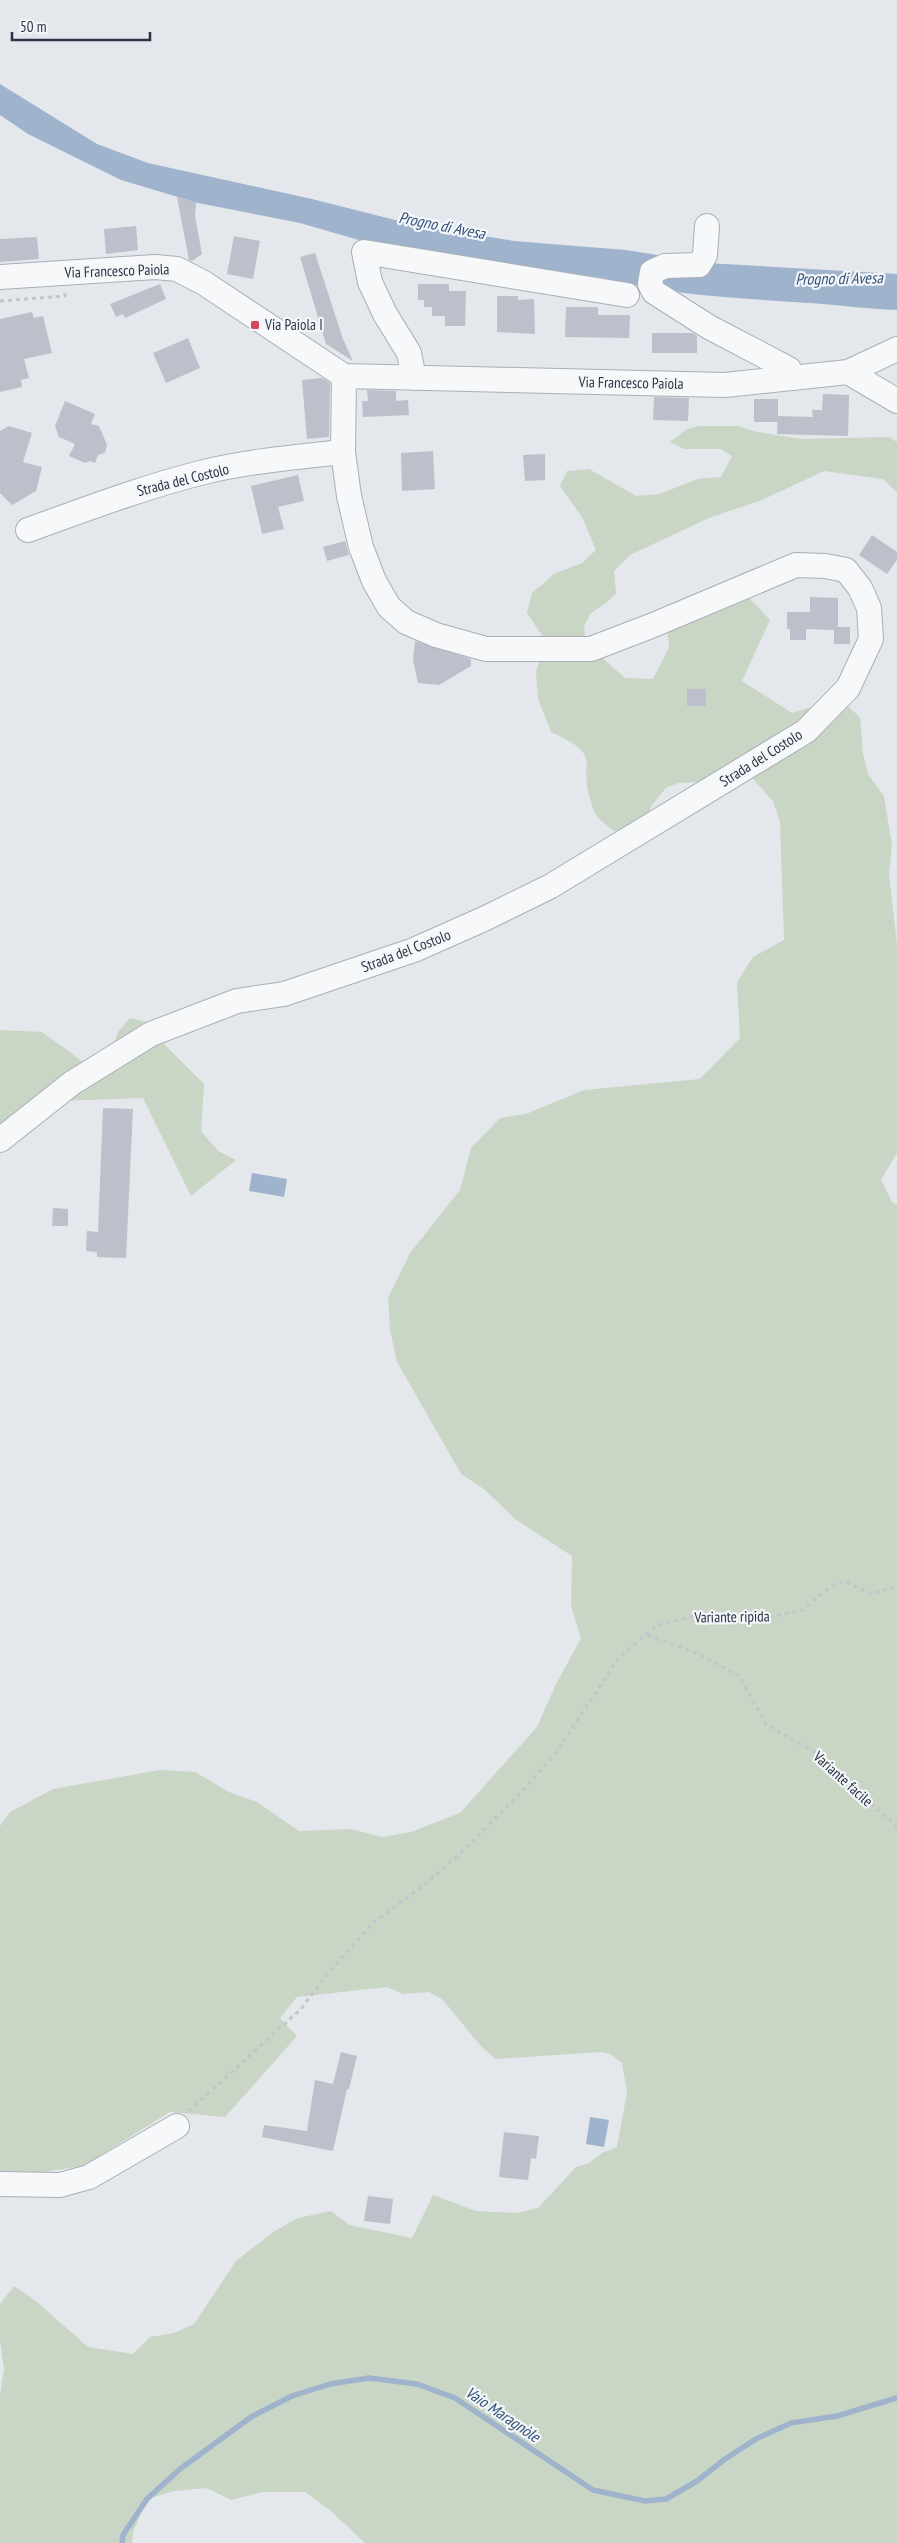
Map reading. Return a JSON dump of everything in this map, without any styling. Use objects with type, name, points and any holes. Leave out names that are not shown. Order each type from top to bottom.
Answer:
[{"type":"street","points":[[707,226],[705,255],[699,265],[665,266],[652,272],[650,284],[654,292],[709,327],[789,369],[794,378]]},
{"type":"street","points":[[414,378],[409,353],[385,314],[370,282],[364,252],[627,295]]},
{"type":"street","name":"Via Francesco Paiola","points":[[0,277],[155,267],[177,269],[204,284],[344,376],[724,385],[848,372],[897,349]]},
{"type":"street","points":[[848,372],[897,401]]},
{"type":"street","name":"Strada del Costolo","points":[[0,1140],[72,1082],[151,1034],[237,1001],[284,994],[414,950],[551,886],[806,731],[848,688],[871,639],[869,608],[860,588],[846,570],[825,566],[796,565],[651,626],[590,648],[486,649],[436,635],[406,622],[389,607],[374,581],[360,546],[349,496],[343,452],[344,376]]},
{"type":"street","name":"Strada del Costolo","points":[[28,530],[138,490],[205,472],[274,459],[343,452]]},
{"type":"street","points":[[0,2184],[60,2185],[89,2177],[178,2126]]},
{"type":"path","name":"Variante ripida","points":[[647,1634],[658,1626],[699,1615],[760,1619],[803,1610],[830,1587],[844,1581],[871,1594],[897,1586]]},
{"type":"path","name":"Variante facile","points":[[647,1634],[701,1655],[739,1676],[766,1724],[814,1752],[820,1762],[897,1826]]},
{"type":"path","points":[[178,2126],[194,2105],[301,2009],[328,1973],[374,1922],[431,1879],[468,1846],[522,1791],[558,1750],[619,1657],[647,1634]]},
{"type":"green space","points":[[699,426],[738,426],[757,432],[802,439],[889,437],[897,442],[897,492],[883,479],[824,471],[762,500],[709,518],[630,555],[614,571],[616,593],[606,603],[591,613],[584,626],[585,637],[599,655],[625,678],[653,679],[669,647],[667,624],[742,590],[770,620],[742,681],[792,713],[839,699],[860,717],[863,754],[868,774],[884,796],[892,846],[889,873],[897,946],[897,1153],[881,1180],[892,1202],[897,1205],[897,2543],[365,2543],[332,2512],[305,2492],[262,2492],[231,2500],[207,2488],[174,2491],[147,2499],[133,2532],[132,2543],[0,2543],[0,2395],[4,2369],[0,2340],[0,2304],[14,2286],[36,2301],[88,2347],[133,2354],[150,2337],[174,2333],[194,2324],[236,2261],[273,2232],[298,2218],[331,2211],[349,2225],[412,2238],[433,2195],[476,2211],[517,2213],[538,2208],[576,2167],[589,2163],[602,2153],[617,2147],[627,2092],[622,2063],[610,2054],[600,2052],[495,2059],[480,2045],[442,1999],[429,1992],[403,1994],[387,1987],[297,1997],[280,2018],[297,2036],[225,2117],[170,2112],[83,2166],[41,2172],[0,2171],[0,1826],[10,1812],[53,1789],[160,1770],[195,1772],[229,1792],[257,1802],[299,1831],[351,1829],[382,1837],[411,1832],[460,1813],[537,1727],[556,1684],[581,1638],[571,1606],[572,1556],[515,1519],[484,1489],[461,1474],[397,1362],[390,1330],[388,1298],[410,1253],[460,1190],[471,1148],[500,1118],[526,1114],[584,1090],[700,1079],[740,1038],[737,982],[753,957],[784,940],[780,822],[773,801],[753,779],[678,783],[666,788],[651,806],[644,831],[623,838],[602,822],[596,814],[587,788],[584,755],[579,748],[551,732],[538,699],[536,672],[546,641],[527,613],[532,593],[554,574],[582,563],[596,550],[582,517],[560,486],[567,471],[589,469],[636,496],[659,494],[698,479],[721,477],[732,456],[720,449],[684,449],[670,442],[687,429]]},
{"type":"green space","points":[[130,1018],[151,1023],[164,1044],[204,1084],[201,1131],[218,1151],[236,1160],[191,1196],[143,1098],[58,1101],[0,1148],[0,1030],[42,1032],[78,1058],[95,1075],[106,1069],[118,1032]]},
{"type":"water","name":"Progno di Avesa","points":[[0,84],[97,144],[148,163],[312,199],[415,225],[514,241],[626,250],[707,263],[897,274],[897,310],[681,293],[604,278],[376,245],[300,223],[198,203],[121,180],[28,134],[0,115]]},
{"type":"water","points":[[252,1173],[287,1179],[284,1197],[249,1191]]},
{"type":"water","points":[[590,2117],[609,2120],[604,2147],[586,2144]]},
{"type":"building","points":[[177,197],[196,202],[195,216],[202,254],[192,261],[189,260]]},
{"type":"building","points":[[136,226],[138,250],[106,254],[104,229]]},
{"type":"building","points":[[234,236],[260,241],[253,279],[227,274]]},
{"type":"building","points":[[37,237],[39,259],[0,262],[0,239]]},
{"type":"building","points":[[315,253],[343,339],[353,361],[326,344],[300,257]]},
{"type":"building","points":[[160,284],[166,299],[125,318],[123,314],[116,317],[110,304]]},
{"type":"building","points":[[418,284],[449,284],[449,291],[466,291],[465,326],[445,326],[445,316],[432,316],[432,307],[424,307],[424,300],[418,300]]},
{"type":"building","points":[[497,296],[518,296],[518,300],[534,299],[535,334],[497,332]]},
{"type":"building","points":[[566,307],[598,307],[598,315],[630,315],[629,338],[565,337]]},
{"type":"building","points":[[32,312],[34,318],[43,316],[52,353],[24,359],[29,378],[21,380],[22,387],[0,392],[0,319]]},
{"type":"building","points":[[652,333],[693,333],[697,336],[697,353],[652,353]]},
{"type":"building","points":[[188,338],[200,368],[166,383],[153,353]]},
{"type":"building","points":[[322,378],[330,383],[329,437],[307,439],[302,380]]},
{"type":"building","points":[[367,390],[396,391],[396,401],[408,400],[409,415],[363,417],[362,401],[368,401]]},
{"type":"building","points":[[823,394],[849,395],[848,436],[777,434],[778,416],[813,417],[812,410],[822,410]]},
{"type":"building","points":[[654,397],[689,398],[688,421],[653,420]]},
{"type":"building","points":[[754,399],[778,399],[778,422],[754,422]]},
{"type":"building","points":[[65,401],[95,414],[91,424],[99,426],[107,445],[105,453],[98,455],[95,463],[90,461],[85,463],[69,456],[75,444],[59,437],[55,426]]},
{"type":"building","points":[[9,426],[32,433],[23,462],[42,467],[36,491],[12,505],[0,493],[0,431]]},
{"type":"building","points":[[433,451],[435,489],[402,491],[401,453]]},
{"type":"building","points":[[545,454],[545,480],[525,481],[523,455]]},
{"type":"building","points":[[298,475],[304,501],[278,507],[284,529],[262,534],[251,486]]},
{"type":"building","points":[[872,535],[897,552],[897,560],[887,574],[859,555]]},
{"type":"building","points":[[345,541],[349,555],[327,561],[323,547]]},
{"type":"building","points":[[810,597],[838,598],[838,627],[850,627],[850,644],[834,644],[834,630],[806,629],[806,640],[790,640],[790,629],[787,629],[787,612],[810,612]]},
{"type":"building","points":[[415,641],[471,659],[471,666],[439,685],[418,683],[413,660]]},
{"type":"building","points":[[687,689],[706,689],[706,706],[687,706]]},
{"type":"building","points":[[103,1108],[133,1109],[126,1258],[97,1257],[97,1252],[86,1251],[87,1231],[98,1232]]},
{"type":"building","points":[[53,1208],[68,1209],[68,1226],[52,1226]]},
{"type":"building","points":[[341,2052],[357,2056],[349,2089],[347,2089],[333,2151],[262,2137],[264,2125],[307,2131],[315,2080],[333,2084]]},
{"type":"building","points":[[504,2132],[539,2136],[536,2159],[531,2158],[528,2180],[499,2177]]},
{"type":"building","points":[[368,2196],[393,2199],[390,2224],[364,2221]]},
{"type":"waterway","name":"Vaio Maragnòle","points":[[122,2543],[123,2535],[147,2499],[180,2469],[251,2417],[292,2396],[330,2384],[369,2378],[417,2384],[455,2398],[593,2490],[645,2501],[666,2499],[697,2481],[725,2459],[756,2439],[791,2423],[837,2416],[897,2398]]},
{"type":"place","name":"Via Paiola I","points":[[255,325]]}]
